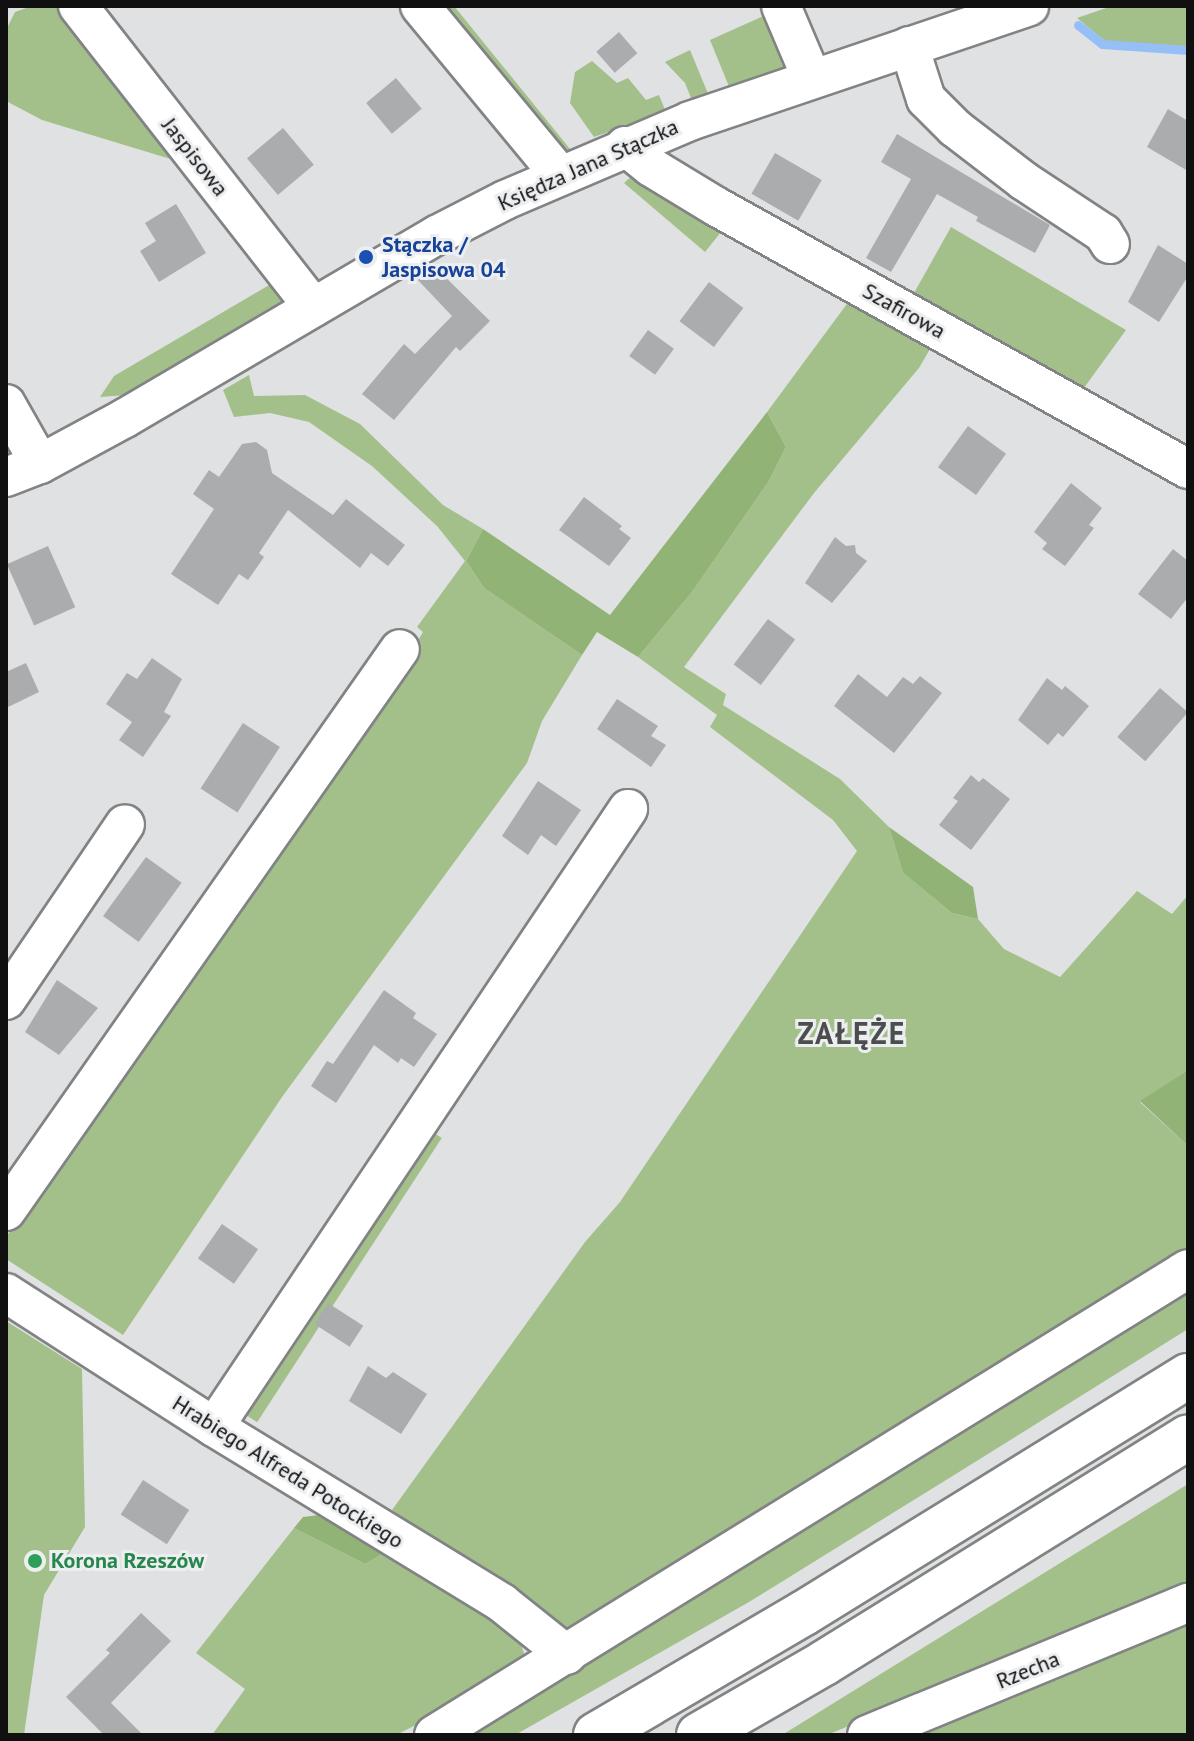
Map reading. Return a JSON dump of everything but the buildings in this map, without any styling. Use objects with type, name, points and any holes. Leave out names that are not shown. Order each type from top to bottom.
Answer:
[{"type":"main road","points":[[596,1735],[804,1613],[1188,1376]]},
{"type":"main road","points":[[699,1735],[824,1663],[1188,1437]]},
{"type":"street","name":"Jaspisowa","points":[[78,6],[313,307]]},
{"type":"street","points":[[420,6],[560,175]]},
{"type":"street","points":[[781,6],[812,79]]},
{"type":"street","name":"Księdza Jana Stączka","points":[[23,471],[437,235],[560,175],[625,146],[1029,6]]},
{"type":"street","points":[[909,46],[926,99],[955,128],[1024,181],[1103,233],[1110,244]]},
{"type":"street","name":"Szafirowa","points":[[625,146],[651,167],[717,207],[1188,469]]},
{"type":"street","points":[[6,404],[23,471]]},
{"type":"street","points":[[6,1211],[400,649]]},
{"type":"street","points":[[214,1427],[628,809]]},
{"type":"street","points":[[6,1000],[125,824]]},
{"type":"street","points":[[434,1735],[1188,1269]]},
{"type":"street","name":"Hrabiego Alfreda Potockiego","points":[[6,1293],[214,1427],[502,1603],[567,1655]]},
{"type":"street","name":"Rzecha","points":[[867,1735],[1188,1603]]},
{"type":"green space","points":[[32,6],[65,6],[187,164],[42,120],[6,101],[6,30],[15,12]]},
{"type":"green space","points":[[431,6],[454,6],[570,149],[562,154]]},
{"type":"green space","points":[[1112,6],[1188,6],[1188,47],[1106,42],[1077,18]]},
{"type":"green space","points":[[770,13],[791,62],[777,72],[730,89],[710,40]]},
{"type":"green space","points":[[690,50],[709,96],[693,103],[685,83],[665,62]]},
{"type":"green space","points":[[592,61],[617,83],[628,78],[646,100],[659,95],[666,112],[594,137],[570,103],[575,72]]},
{"type":"green space","points":[[634,174],[725,227],[705,252],[624,183]]},
{"type":"green space","points":[[951,227],[1126,330],[1081,392],[909,302]]},
{"type":"green space","points":[[271,284],[282,302],[127,395],[100,397],[114,376]]},
{"type":"green space","points":[[855,293],[924,334],[930,349],[919,368],[814,493],[684,667],[726,694],[723,705],[840,779],[889,827],[903,873],[952,913],[978,919],[1004,949],[1060,977],[1137,891],[1172,914],[1188,895],[1188,1070],[1140,1102],[1188,1146],[1188,1253],[581,1631],[564,1631],[392,1510],[585,1242],[620,1202],[857,851],[833,820],[710,727],[717,715],[638,657],[692,592],[769,481],[786,447],[767,412]]},
{"type":"green space","points":[[249,375],[254,396],[305,395],[360,424],[443,505],[483,529],[466,561],[484,588],[582,655],[542,721],[527,763],[282,1097],[123,1335],[6,1259],[6,1237],[388,692],[423,632],[417,627],[465,561],[437,526],[372,466],[309,422],[270,413],[234,417],[223,390]]},
{"type":"green space","points":[[767,412],[786,447],[769,481],[692,592],[638,657],[597,632],[582,655],[484,588],[466,561],[483,529],[610,615]]},
{"type":"green space","points":[[889,827],[973,887],[978,919],[952,913],[903,873]]},
{"type":"green space","points":[[1188,1070],[1188,1146],[1140,1101]]},
{"type":"green space","points":[[425,1127],[442,1138],[257,1422],[240,1411]]},
{"type":"green space","points":[[1188,1280],[1188,1329],[959,1472],[749,1602],[515,1735],[458,1735]]},
{"type":"green space","name":"Korona Rzeszów","points":[[6,1321],[82,1369],[85,1527],[44,1595],[24,1735],[6,1735]]},
{"type":"green space","points":[[1188,1484],[1188,1585],[827,1735],[782,1735]]},
{"type":"green space","points":[[319,1515],[386,1552],[365,1564],[294,1528],[303,1517]]},
{"type":"green space","points":[[294,1528],[365,1564],[386,1552],[516,1631],[524,1653],[520,1666],[463,1701],[396,1735],[212,1735],[245,1689],[196,1653]]},
{"type":"green space","points":[[1188,1619],[1188,1735],[905,1735]]},
{"type":"waterway","points":[[1078,25],[1102,44],[1188,50]]},
{"type":"place","name":"Stączka / Jaspisowa 04","points":[[366,257]]},
{"type":"place","name":"Korona Rzeszów","points":[[35,1561]]},
{"type":"district","name":"ZAŁĘŻE","points":[[852,1033]]}]
